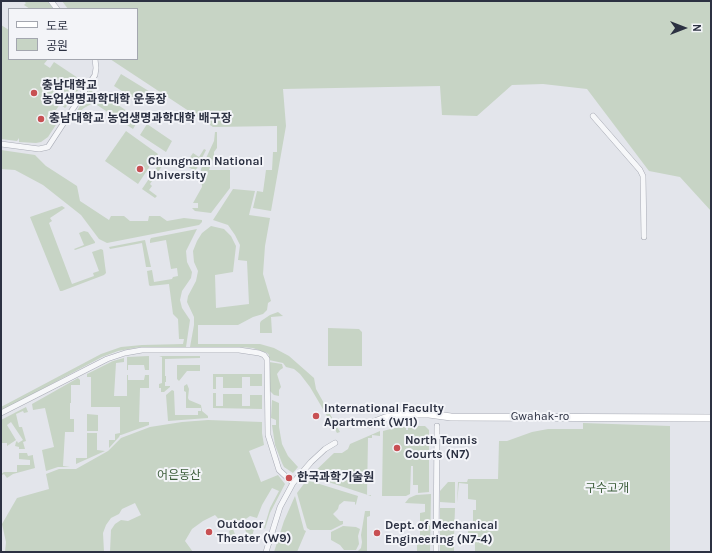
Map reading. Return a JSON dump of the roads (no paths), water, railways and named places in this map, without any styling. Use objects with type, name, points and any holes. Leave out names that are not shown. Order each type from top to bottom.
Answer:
[{"type":"street","points":[[1,144],[39,149],[48,147],[95,75],[95,60]]},
{"type":"street","points":[[593,116],[640,170],[643,176],[644,237]]},
{"type":"street","points":[[1,413],[107,358],[125,353],[142,350],[239,350],[259,353],[264,355],[267,359],[268,435],[279,470],[293,483]]},
{"type":"street","name":"Gwahak-ro","points":[[370,424],[385,418],[406,414],[429,414],[450,417],[711,418]]},
{"type":"street","points":[[436,552],[437,426]]},
{"type":"street","points":[[266,552],[280,507],[293,483],[311,462],[335,443]]},
{"type":"place","name":"충남대학교 농업생명과학대학 운동장","points":[[34,93]]},
{"type":"place","name":"충남대학교 농업생명과학대학 배구장","points":[[41,119]]},
{"type":"place","name":"Chungnam National University","points":[[140,169]]},
{"type":"place","name":"International Faculty Apartment (W11)","points":[[316,416]]},
{"type":"place","name":"North Tennis Courts (N7)","points":[[397,448]]},
{"type":"place","name":"한국과학기술원","points":[[289,478]]},
{"type":"place","name":"Outdoor Theater (W9)","points":[[209,532]]},
{"type":"place","name":"Dept. of Mechanical Engineering (N7-4)","points":[[377,533]]},
{"type":"park label","name":"어은동산","points":[[179,476]]},
{"type":"park label","name":"구수고개","points":[[607,489]]}]
